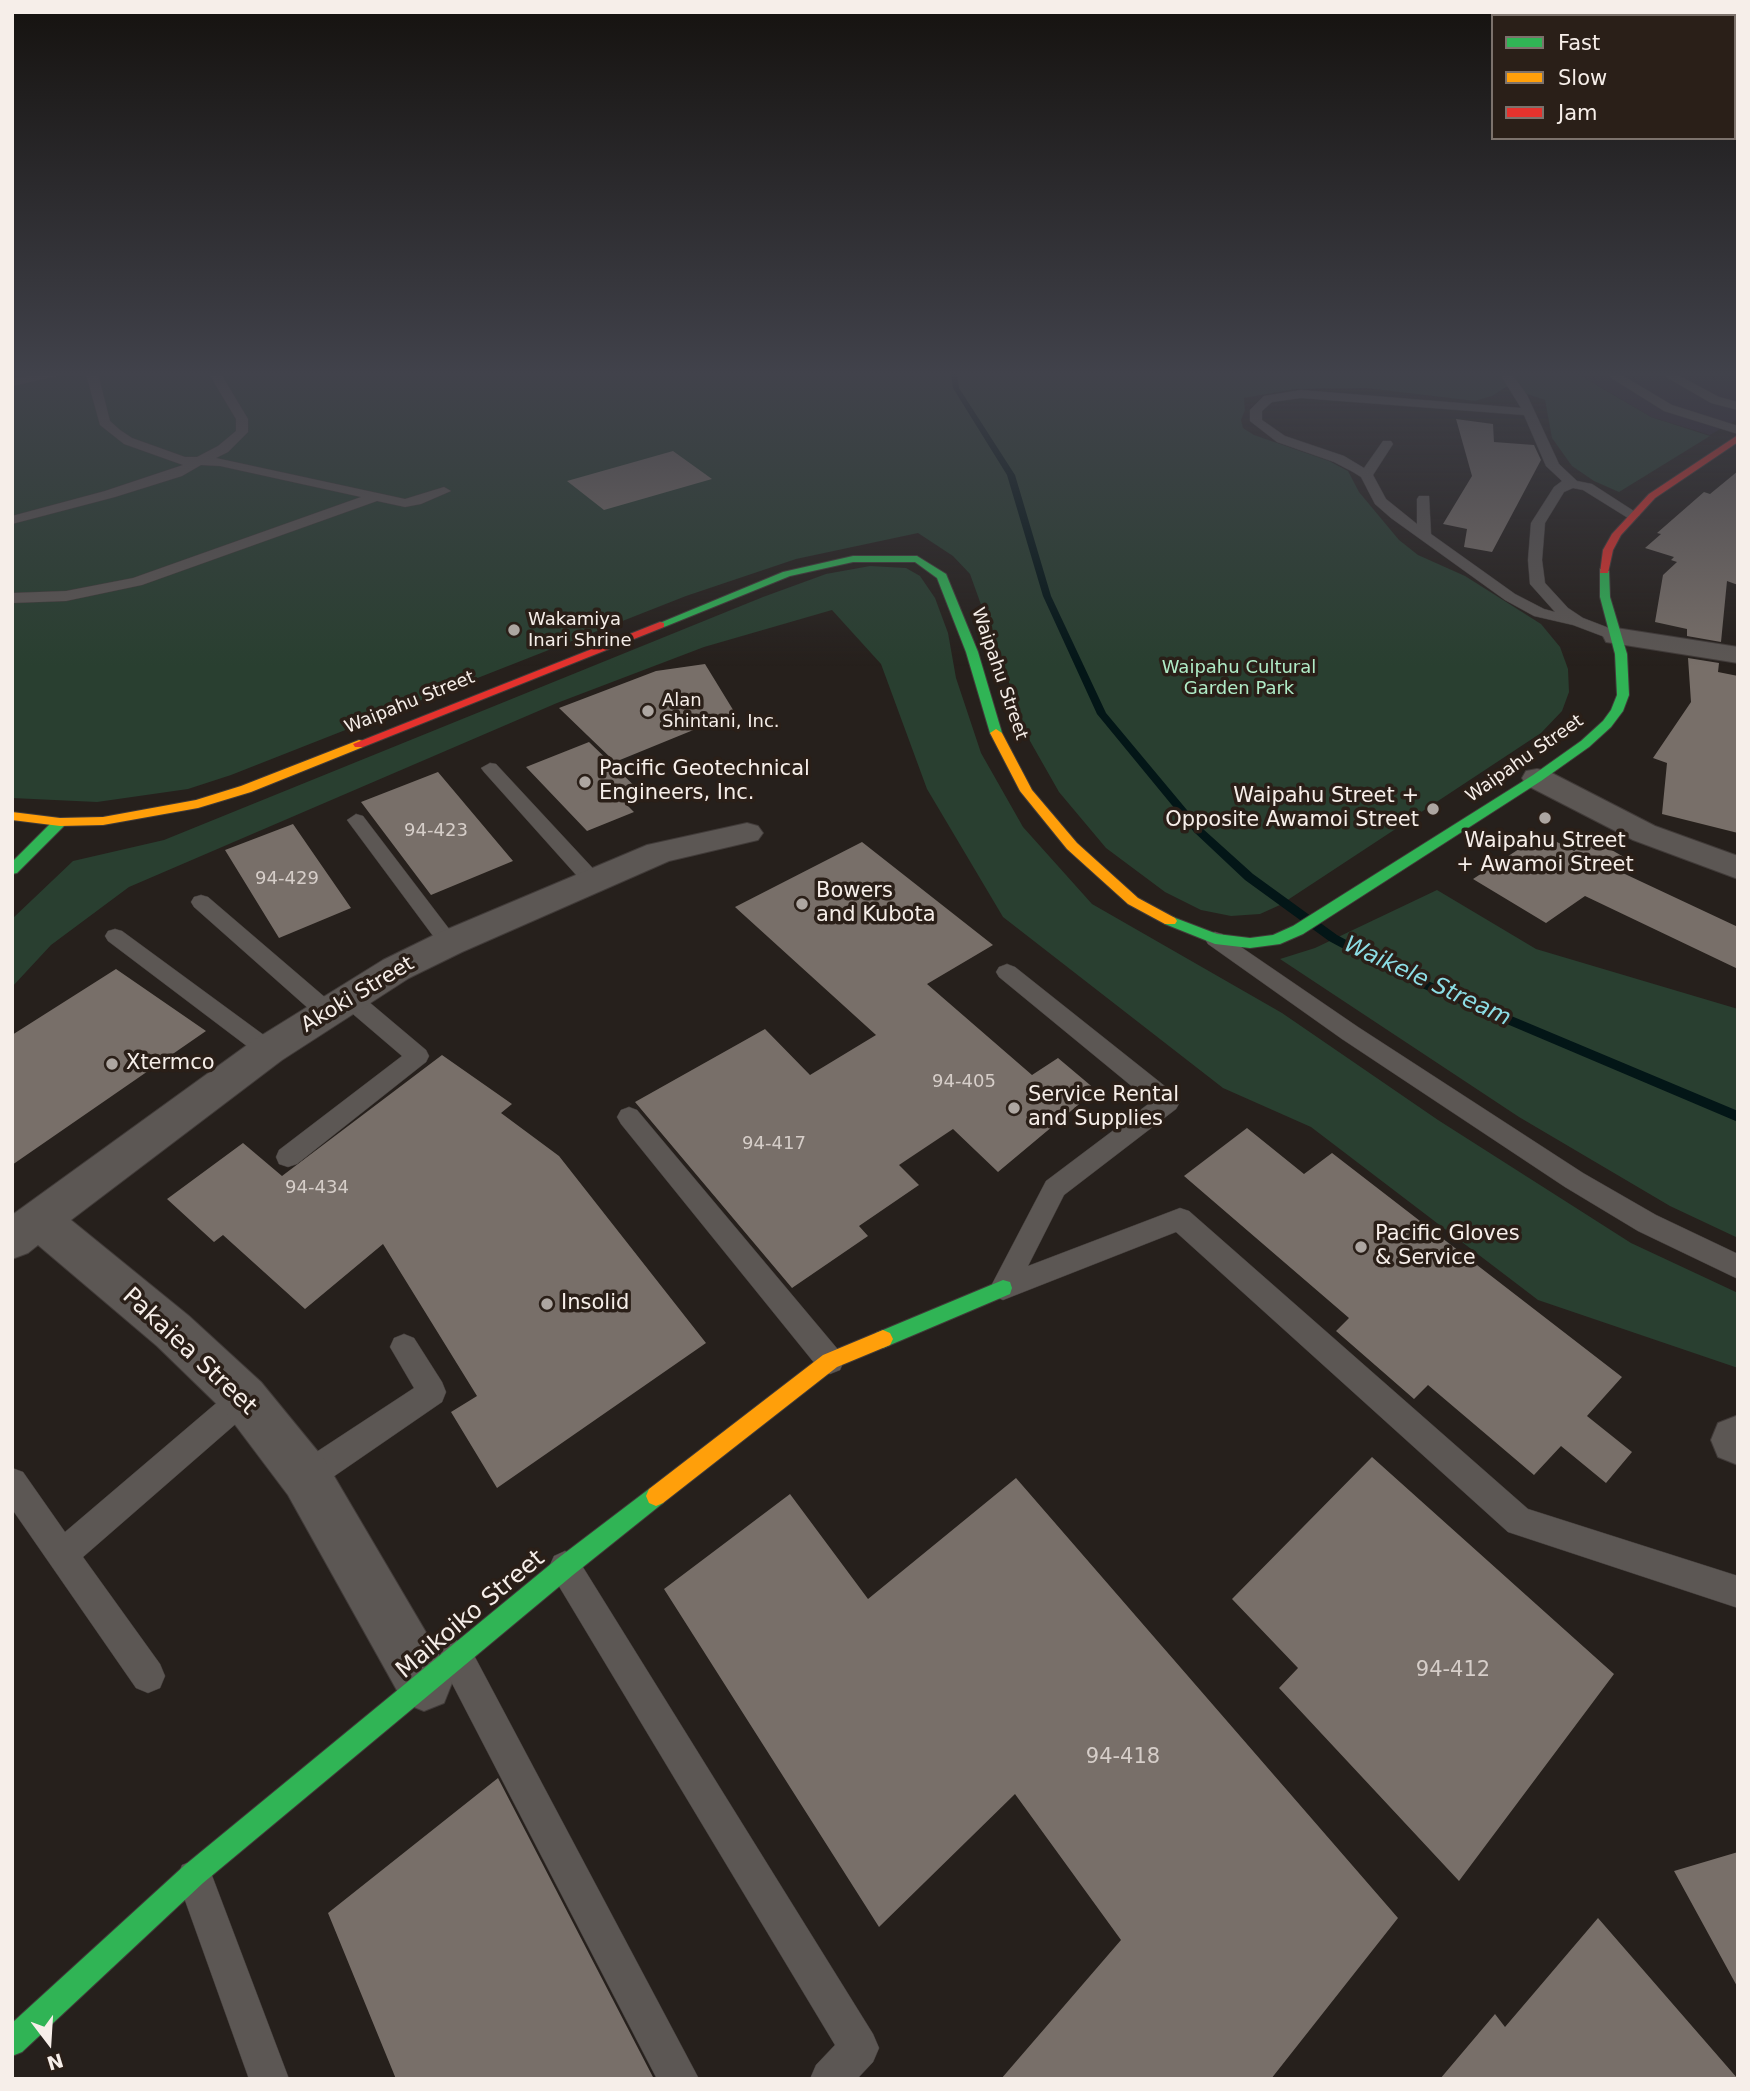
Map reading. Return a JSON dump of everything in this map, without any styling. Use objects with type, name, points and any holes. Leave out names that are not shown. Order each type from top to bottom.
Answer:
[{"type":"street","name":"Waipahu Street","points":[[12,816],[60,822],[103,821],[198,804],[246,789],[787,574],[853,559],[898,557],[917,559],[942,576],[972,652],[990,719],[1001,745],[1026,791],[1046,818],[1093,867],[1133,901],[1189,932],[1215,939],[1263,942],[1275,940],[1298,930],[1537,778],[1585,744],[1617,711],[1623,695],[1624,676],[1605,597],[1604,572],[1608,550],[1633,515],[1652,496],[1688,472]]},
{"type":"street","points":[[1616,636],[1738,655]]},
{"type":"street","points":[[1537,778],[1644,833],[1738,868]]},
{"type":"street","points":[[12,870],[60,822]]},
{"type":"street","name":"Akoki Street","points":[[26,1230],[268,1051],[337,1004],[449,943],[659,853],[747,833]]},
{"type":"street","name":"Pakaiea Street","points":[[26,1230],[173,1331],[244,1398],[306,1477],[440,1670]]},
{"type":"street","name":"Maikoiko Street","points":[[12,2042],[194,1874],[565,1567],[830,1360],[1003,1288]]},
{"type":"lane","points":[[12,520],[110,494],[180,472]]},
{"type":"lane","points":[[256,472],[405,503],[444,491]]},
{"type":"lane","points":[[1360,472],[1366,475],[1380,500],[1396,515],[1510,597],[1539,613],[1577,621],[1616,636]]},
{"type":"lane","points":[[1366,475],[1368,472]]},
{"type":"lane","points":[[1559,472],[1573,484]]},
{"type":"lane","points":[[1577,621],[1563,611],[1538,584],[1535,560],[1538,523],[1559,490],[1564,485],[1573,484],[1587,487],[1633,515]]},
{"type":"lane","points":[[12,598],[66,596],[137,582],[377,496]]},
{"type":"lane","points":[[1424,499],[1424,534]]},
{"type":"lane","points":[[490,768],[593,881]]},
{"type":"lane","points":[[356,820],[449,943]]},
{"type":"lane","points":[[201,902],[337,1004],[418,1056],[288,1157]]},
{"type":"lane","points":[[114,936],[268,1051]]},
{"type":"lane","points":[[1215,939],[1350,1033],[1574,1180],[1647,1223],[1738,1267]]},
{"type":"lane","points":[[1003,1288],[1055,1188],[1168,1102],[1007,972]]},
{"type":"lane","points":[[629,1118],[830,1360]]},
{"type":"lane","points":[[1003,1288],[1181,1219],[1519,1521],[1738,1592]]},
{"type":"lane","points":[[306,1477],[432,1392],[404,1347]]},
{"type":"lane","points":[[62,1555],[244,1398]]},
{"type":"lane","points":[[12,1483],[148,1676]]},
{"type":"lane","points":[[565,1567],[859,2048],[830,2079]]},
{"type":"lane","points":[[440,1670],[678,2079]]},
{"type":"lane","points":[[194,1874],[269,2079]]},
{"type":"green space","name":"Waipahu Cultural Garden Park","points":[[12,472],[1348,472],[1359,492],[1399,540],[1418,555],[1465,576],[1541,624],[1560,647],[1568,669],[1569,692],[1562,711],[1541,733],[1280,905],[1260,914],[1231,916],[1201,910],[1165,892],[1106,848],[1059,792],[1030,741],[970,574],[953,556],[918,533],[796,559],[686,596],[231,775],[188,789],[97,802],[12,798]]},
{"type":"green space","name":"Waipahu Cultural Garden Park","points":[[1580,472],[1652,472],[1619,492]]},
{"type":"green space","points":[[870,566],[906,568],[920,576],[935,598],[948,633],[956,678],[981,753],[1023,827],[1092,904],[1282,1013],[1438,1120],[1631,1243],[1738,1293],[1738,1368],[1538,1300],[1311,1127],[1223,1088],[1003,917],[927,789],[881,664],[832,610],[704,647],[557,703],[129,887],[51,945],[12,987],[12,919],[73,861],[164,840],[763,597],[826,574]]},
{"type":"green space","points":[[1437,890],[1536,949],[1738,1009],[1738,1238],[1670,1206],[1519,1117],[1280,959],[1315,948]]},
{"type":"building","points":[[600,472],[702,472],[712,479],[604,510],[567,481]]},
{"type":"building","points":[[1471,472],[1535,472],[1492,552],[1464,547],[1467,529],[1443,524],[1472,476]]},
{"type":"building","points":[[1738,472],[1738,585],[1727,581],[1721,642],[1687,636],[1687,629],[1655,622],[1663,575],[1677,562],[1671,560],[1674,557],[1645,548],[1661,534],[1657,533],[1704,492],[1710,494]]},
{"type":"building","points":[[1688,658],[1719,663],[1718,672],[1738,676],[1738,833],[1662,814],[1667,763],[1653,758],[1691,702]]},
{"type":"building","name":"Alan Shintani, Inc.","points":[[705,664],[735,713],[615,762],[559,708],[656,671]]},
{"type":"building","name":"Pacific Geotechnical Engineers, Inc.","points":[[589,742],[646,797],[627,805],[634,812],[587,831],[526,767]]},
{"type":"building","points":[[438,772],[513,861],[431,895],[361,802]]},
{"type":"building","points":[[293,824],[351,908],[279,938],[225,850]]},
{"type":"building","points":[[1542,834],[1574,851],[1592,839],[1624,857],[1610,867],[1738,927],[1738,969],[1585,896],[1546,923],[1473,879]]},
{"type":"building","points":[[862,842],[993,945],[927,984],[1032,1075],[1058,1058],[1096,1090],[998,1172],[953,1129],[899,1165],[919,1185],[859,1226],[868,1236],[792,1288],[635,1102],[765,1029],[810,1075],[876,1035],[735,907]]},
{"type":"building","name":"Xtermco","points":[[116,969],[206,1031],[12,1165],[12,1035]]},
{"type":"building","points":[[442,1055],[512,1104],[501,1113],[559,1156],[706,1343],[497,1488],[451,1412],[477,1396],[383,1244],[305,1309],[223,1235],[214,1242],[167,1199],[243,1143],[282,1176]]},
{"type":"building","name":"Pacific Gloves & Service","points":[[1247,1128],[1304,1174],[1332,1153],[1622,1377],[1587,1416],[1632,1452],[1606,1483],[1561,1446],[1534,1475],[1428,1385],[1414,1399],[1336,1331],[1349,1318],[1184,1176]]},
{"type":"building","points":[[1372,1457],[1614,1674],[1459,1881],[1279,1688],[1298,1668],[1232,1599]]},
{"type":"building","points":[[1016,1478],[1398,1918],[1271,2079],[1001,2079],[1121,1940],[1015,1794],[879,1927],[664,1589],[790,1494],[868,1599]]},
{"type":"building","points":[[498,1778],[654,2079],[396,2079],[328,1913]]},
{"type":"building","points":[[1738,1852],[1738,1988],[1674,1871]]},
{"type":"building","points":[[1598,1918],[1738,2079],[1440,2079],[1495,2014],[1505,2027]]},
{"type":"waterway","name":"Waikele Stream","points":[[1009,472],[1047,596],[1102,714],[1198,830],[1249,877],[1333,938],[1400,974],[1738,1117]]},
{"type":"traffic: fast","points":[[660,625],[787,574],[853,559],[917,559],[942,576],[972,652],[996,733]]},
{"type":"traffic: fast","points":[[1170,921],[1215,939],[1250,943],[1275,940],[1298,930],[1537,778],[1585,744],[1607,724],[1617,711],[1623,695],[1621,654],[1605,597],[1604,571]]},
{"type":"traffic: fast","points":[[12,870],[60,822]]},
{"type":"traffic: fast","points":[[883,1339],[1003,1288]]},
{"type":"traffic: fast","points":[[12,2042],[194,1874],[565,1567],[656,1496]]},
{"type":"traffic: slow","points":[[996,733],[1026,791],[1072,846],[1133,901],[1170,921]]},
{"type":"traffic: slow","points":[[12,816],[60,822],[103,821],[198,804],[246,789],[359,744]]},
{"type":"traffic: slow","points":[[656,1496],[830,1361],[883,1339]]},
{"type":"traffic: jam","points":[[1604,571],[1608,550],[1617,534],[1652,496],[1688,472]]},
{"type":"traffic: jam","points":[[359,744],[660,625]]},
{"type":"place","name":"Wakamiya Inari Shrine","points":[[514,630]]},
{"type":"place","name":"Alan Shintani, Inc.","points":[[648,711]]},
{"type":"place","name":"Pacific Geotechnical Engineers, Inc.","points":[[585,782]]},
{"type":"place","name":"Waipahu Street + Opposite Awamoi Street","points":[[1433,809]]},
{"type":"place","name":"Waipahu Street + Awamoi Street","points":[[1545,818]]},
{"type":"place","name":"Bowers and Kubota","points":[[802,904]]},
{"type":"place","name":"Xtermco","points":[[112,1064]]},
{"type":"place","name":"Service Rental and Supplies","points":[[1014,1108]]},
{"type":"place","name":"Pacific Gloves & Service","points":[[1361,1247]]},
{"type":"place","name":"Insolid","points":[[547,1304]]}]
